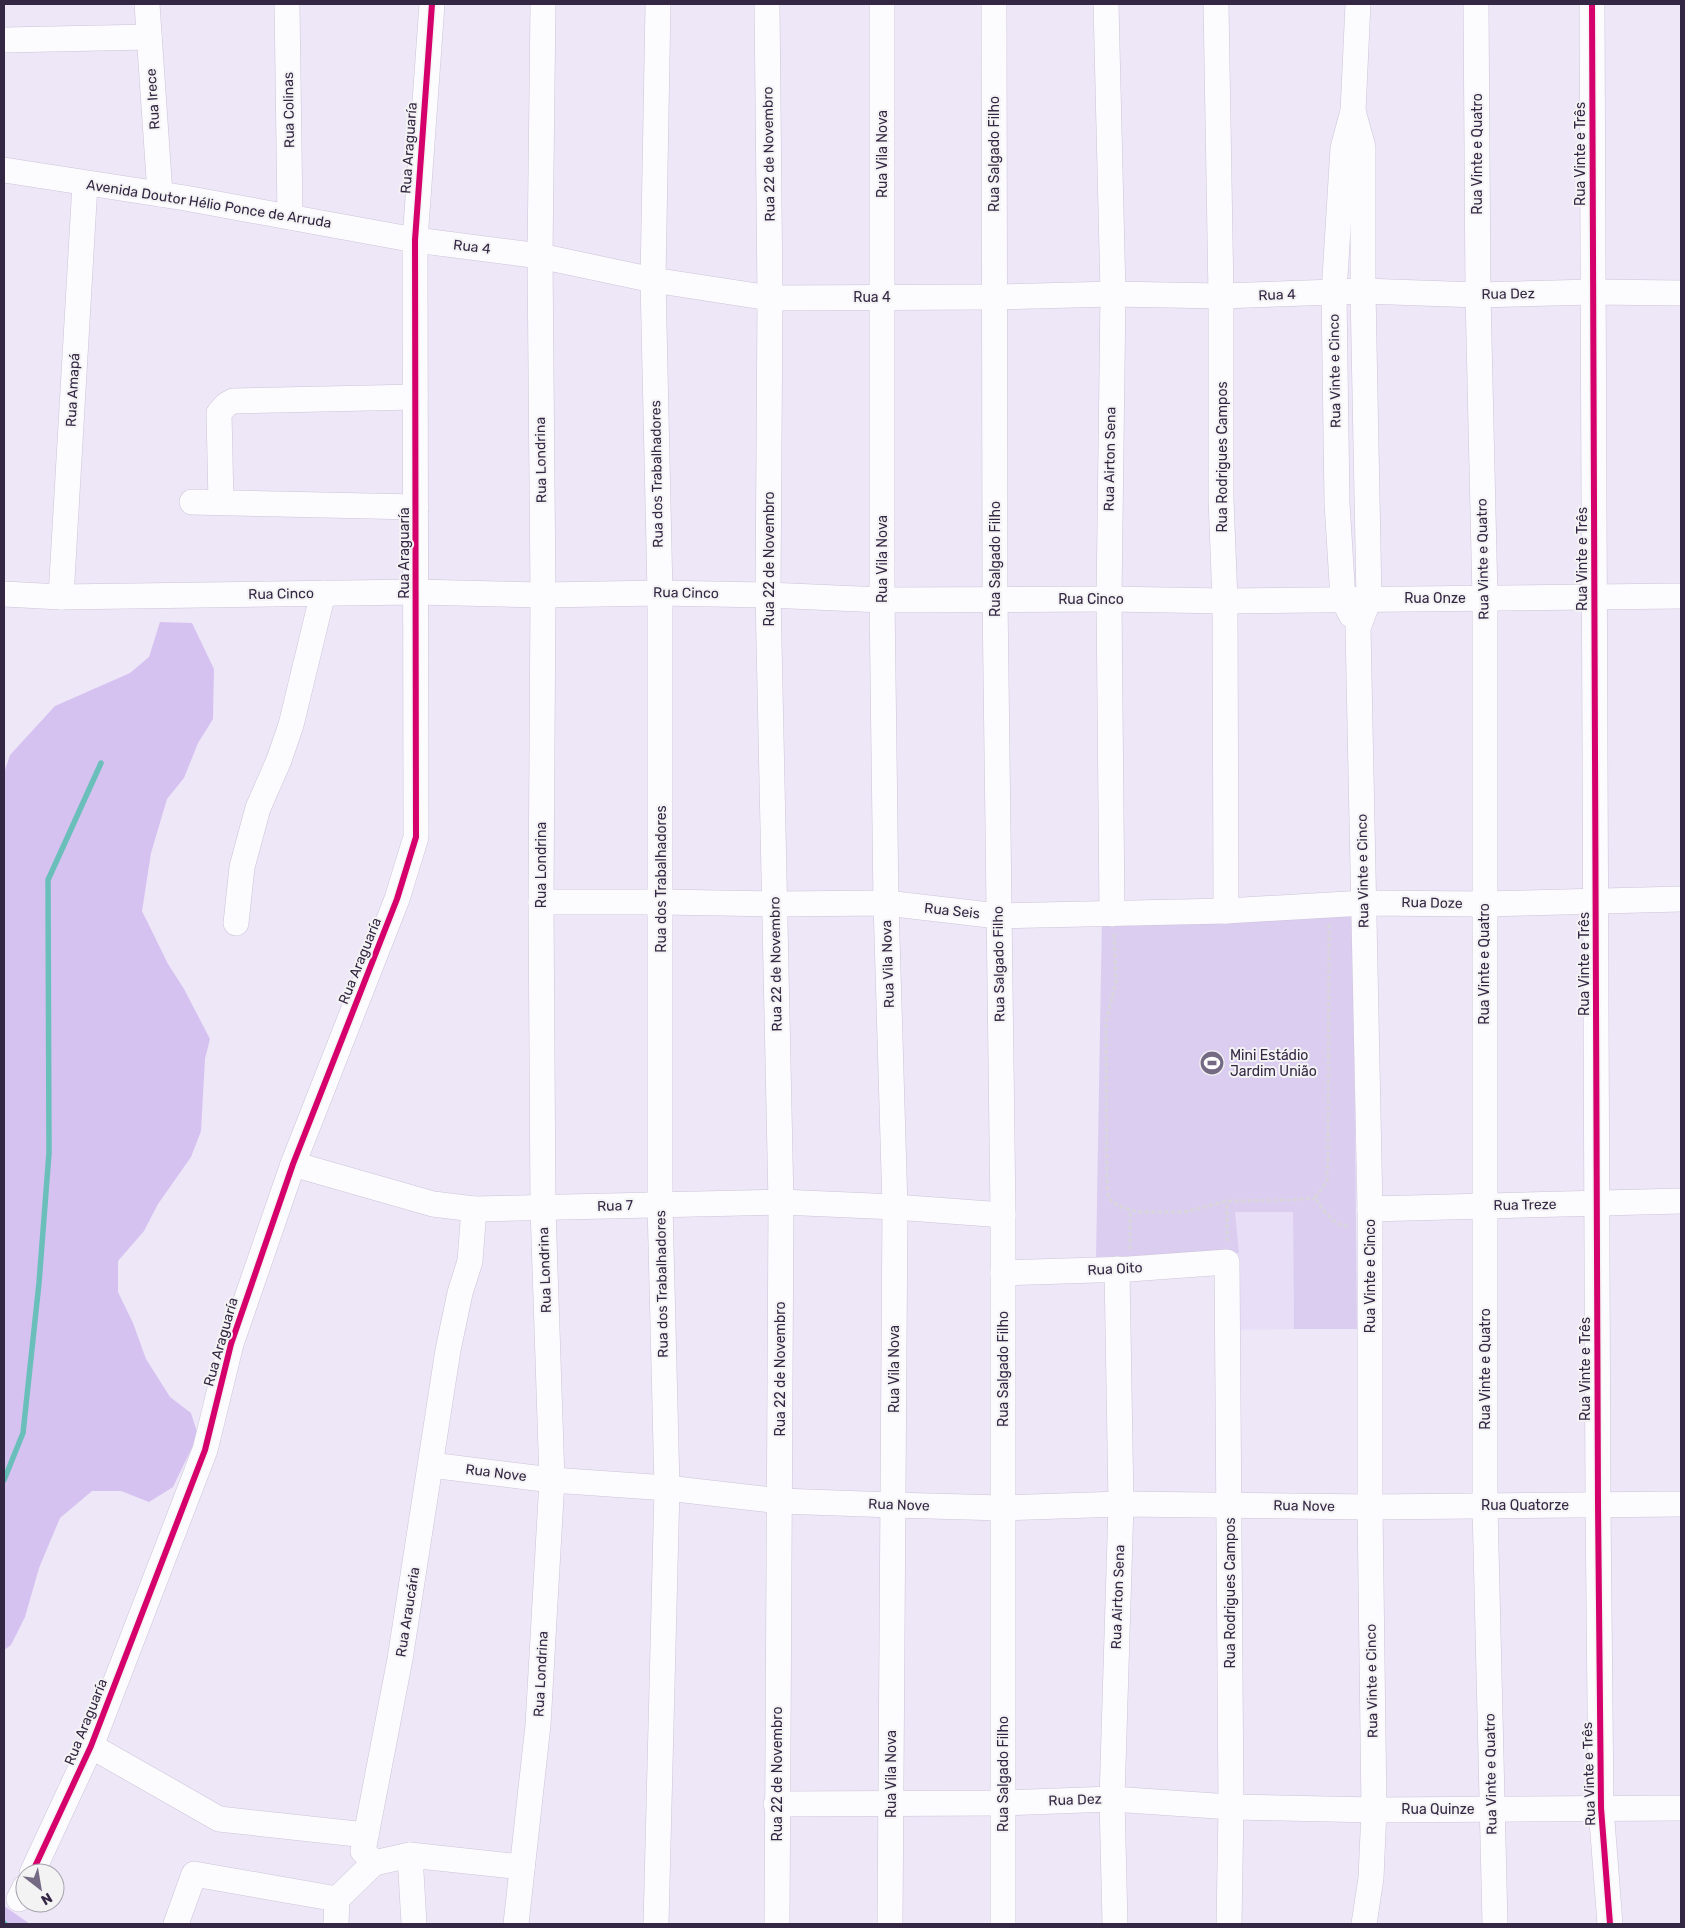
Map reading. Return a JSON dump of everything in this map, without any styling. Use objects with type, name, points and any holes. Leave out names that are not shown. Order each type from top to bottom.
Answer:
[{"type":"street","name":"Rua Irece","points":[[147,4],[160,194]]},
{"type":"street","name":"Rua Colinas","points":[[287,4],[290,217]]},
{"type":"street","name":"Rua Araguaría","points":[[37,1863],[91,1746],[205,1450],[231,1344],[293,1164],[398,899],[416,836],[414,240],[432,4]]},
{"type":"street","name":"Rua Londrina","points":[[516,1924],[538,1725],[552,1480],[543,1208],[541,902],[543,595],[540,256],[542,4]]},
{"type":"street","name":"Rua dos Trabalhadores","points":[[656,1924],[667,1488],[660,1204],[660,592],[652,280],[658,4]]},
{"type":"street","name":"Rua 22 de Novembro","points":[[767,4],[770,298],[768,595],[781,1202],[776,1804],[777,1924]]},
{"type":"street","name":"Rua Vila Nova","points":[[882,4],[882,600],[886,903],[894,1207],[890,1924]]},
{"type":"street","name":"Rua Salgado Filho","points":[[994,4],[995,599],[1003,1215],[1003,1924]]},
{"type":"street","name":"Rua Airton Sena","points":[[1106,4],[1112,294],[1109,599],[1112,914]]},
{"type":"street","name":"Rua Rodrigues Campos","points":[[1216,4],[1221,296],[1221,499],[1225,601],[1226,911]]},
{"type":"street","name":"Rua Vinte e Cinco","points":[[1358,4],[1353,112],[1343,148],[1334,293],[1337,503],[1343,599],[1358,628]]},
{"type":"street","name":"Rua Vinte e Quatro","points":[[1476,4],[1478,295],[1484,598],[1485,1506],[1495,1924]]},
{"type":"street","name":"Rua Vinte e Três","points":[[1592,4],[1598,1505],[1601,1808],[1610,1924]]},
{"type":"street","points":[[4,40],[149,37]]},
{"type":"street","name":"Rua Vinte e Cinco","points":[[1353,112],[1364,147],[1363,291],[1369,599],[1358,628],[1370,1218],[1370,1507],[1374,1810],[1372,1878],[1364,1924]]},
{"type":"street","name":"Avenida Doutor Hélio Ponce de Arruda","points":[[4,170],[85,184],[160,194],[414,240]]},
{"type":"street","name":"Rua Amapá","points":[[61,597],[85,184]]},
{"type":"street","name":"Rua 4","points":[[414,240],[540,256],[652,280],[770,298],[994,297],[1112,294],[1221,296],[1334,293]]},
{"type":"street","name":"Rua Dez","points":[[1334,293],[1363,291],[1478,295],[1593,292],[1681,293]]},
{"type":"street","points":[[221,502],[219,413],[226,405],[233,401],[415,397]]},
{"type":"street","points":[[192,502],[416,507]]},
{"type":"street","name":"Rua Cinco","points":[[4,594],[61,597],[416,592],[543,595],[660,592],[882,600],[1109,599],[1225,601],[1369,599]]},
{"type":"street","points":[[236,923],[242,867],[258,808],[279,760],[291,725],[323,593]]},
{"type":"street","name":"Rua Onze","points":[[1369,599],[1681,596]]},
{"type":"street","name":"Rua Doze","points":[[1364,902],[1484,904],[1681,899]]},
{"type":"street","name":"Rua Seis","points":[[541,902],[886,903],[998,916],[1226,911],[1364,902]]},
{"type":"street","name":"Rua 7","points":[[293,1164],[433,1204],[474,1209],[781,1202],[894,1207],[1003,1215]]},
{"type":"street","name":"Rua Treze","points":[[1370,1218],[1484,1206],[1681,1201]]},
{"type":"street","name":"Rua Araucária","points":[[374,1863],[363,1851],[400,1659],[448,1350],[460,1293],[470,1262],[474,1209]]},
{"type":"street","name":"Rua Rodrigues Campos","points":[[1227,1262],[1231,1807],[1229,1924]]},
{"type":"street","name":"Rua Oito","points":[[1003,1273],[1123,1269],[1227,1262]]},
{"type":"street","name":"Rua Airton Sena","points":[[1114,1924],[1112,1799],[1122,1504],[1123,1269]]},
{"type":"street","name":"Rua Nove","points":[[431,1465],[552,1480],[667,1488],[780,1501],[1003,1508],[1122,1504],[1370,1507]]},
{"type":"street","name":"Rua Quatorze","points":[[1370,1507],[1681,1504]]},
{"type":"street","points":[[91,1746],[219,1819],[366,1835]]},
{"type":"street","name":"Rua Dez","points":[[776,1804],[891,1805],[1112,1799],[1231,1807],[1374,1810]]},
{"type":"street","name":"Rua Quinze","points":[[1374,1810],[1681,1808]]},
{"type":"street","points":[[336,1924],[337,1899],[374,1863],[410,1856],[522,1867]]},
{"type":"street","points":[[410,1856],[414,1924]]},
{"type":"street","points":[[176,1924],[194,1874],[337,1899]]},
{"type":"path","points":[[1315,1198],[1327,1181],[1329,904]]},
{"type":"path","points":[[1112,914],[1116,981],[1106,1022],[1107,1187],[1109,1199],[1119,1206],[1138,1212],[1184,1212],[1227,1202],[1315,1198]]},
{"type":"path","points":[[1315,1198],[1332,1220],[1343,1226],[1370,1218]]},
{"type":"path","points":[[1227,1202],[1227,1262]]},
{"type":"path","points":[[1123,1269],[1130,1209]]},
{"type":"shaded area","points":[[160,622],[192,623],[214,669],[213,719],[198,743],[184,778],[167,799],[151,853],[142,911],[168,964],[184,989],[210,1039],[205,1059],[201,1131],[191,1157],[158,1204],[144,1231],[118,1261],[118,1292],[133,1323],[146,1359],[170,1397],[191,1413],[198,1435],[173,1487],[149,1502],[121,1491],[92,1491],[60,1518],[39,1568],[25,1617],[11,1645],[4,1650],[4,773],[10,755],[55,706],[130,673],[149,657]]},
{"type":"shaded area","points":[[1353,917],[1357,1329],[1294,1329],[1293,1212],[1235,1212],[1239,1253],[1096,1257],[1102,918]]},
{"type":"shaded area","points":[[1235,1212],[1293,1212],[1294,1329],[1240,1330]]},
{"type":"shaded area","points":[[4,1906],[30,1924],[4,1924]]},
{"type":"waterway","points":[[4,1480],[23,1433],[39,1283],[49,1153],[48,880],[101,763]]},
{"type":"cycle path","points":[[37,1863],[91,1746],[205,1450],[231,1344],[293,1164],[397,899],[416,837],[415,240],[432,4]]},
{"type":"cycle path","points":[[1592,4],[1598,1505],[1601,1808],[1610,1924]]},
{"type":"place","name":"Mini Estádio Jardim União","points":[[1212,1063]]}]
